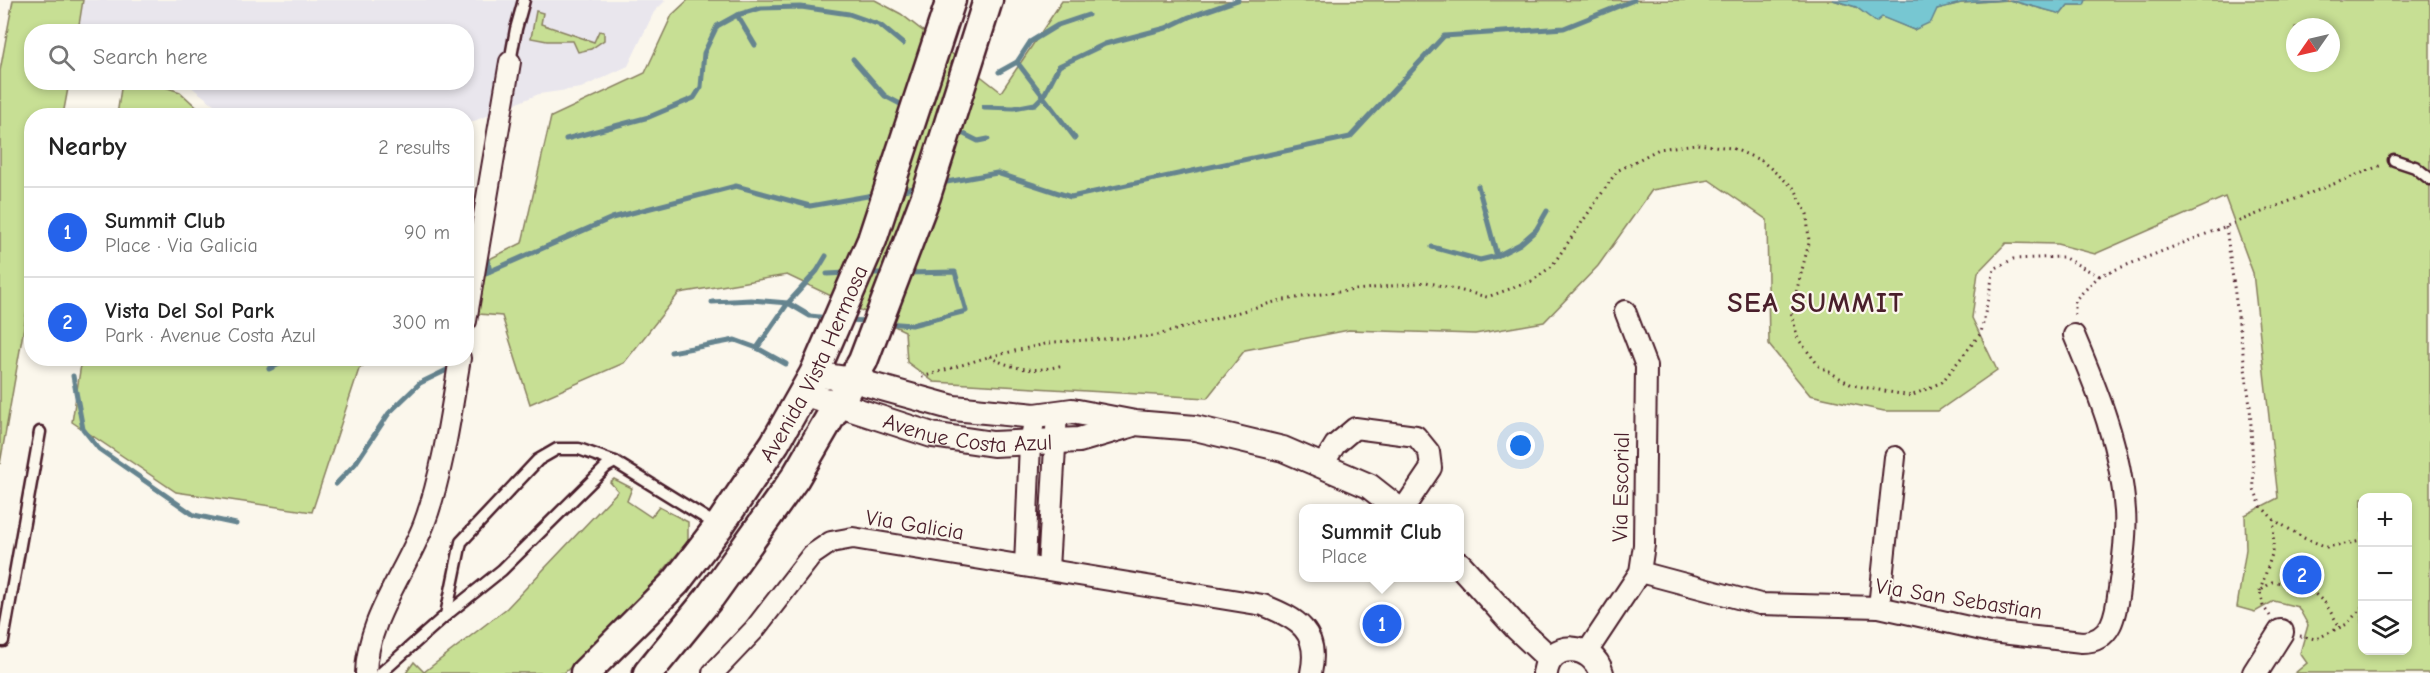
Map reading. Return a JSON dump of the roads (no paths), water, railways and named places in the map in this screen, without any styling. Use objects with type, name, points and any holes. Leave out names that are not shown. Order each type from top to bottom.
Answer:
[{"type":"main road","name":"Avenida Vista Hermosa","points":[[585,673],[676,582],[719,526],[774,443],[813,373],[872,240],[951,0]]},
{"type":"main road","name":"Avenida Vista Hermosa","points":[[648,673],[710,597],[795,478],[858,371],[926,196],[988,0]]},
{"type":"street","points":[[474,274],[510,62]]},
{"type":"street","name":"Via Escorial","points":[[1587,652],[1640,572],[1644,545],[1646,366],[1625,310]]},
{"type":"street","name":"Via San Sebastian","points":[[1640,572],[1760,604],[1879,608],[1991,632],[2082,642],[2102,638],[2109,629],[2117,604],[2125,512],[2119,466],[2107,415],[2074,335]]},
{"type":"street","points":[[366,673],[366,658],[377,622],[424,524],[445,444],[459,366]]},
{"type":"street","name":"Avenue Costa Azul","points":[[813,373],[858,371],[954,408],[1046,414],[1072,411],[1135,423],[1195,428],[1283,449],[1369,486],[1392,504]]},
{"type":"street","name":"Avenue Costa Azul","points":[[813,373],[839,405],[932,435],[993,444],[1056,442],[1079,440],[1135,423]]},
{"type":"street","points":[[1046,414],[1056,442],[1048,569]]},
{"type":"street","points":[[1025,566],[1030,442],[1046,414]]},
{"type":"street","points":[[1322,466],[1335,445],[1355,428],[1416,436],[1429,452],[1431,468],[1407,504]]},
{"type":"street","points":[[1879,608],[1894,458]]},
{"type":"street","name":"Via Galicia","points":[[713,673],[754,630],[812,555],[831,542],[853,538],[1263,605],[1287,615],[1303,626],[1313,643],[1311,673]]},
{"type":"street","points":[[1464,569],[1548,666],[1564,650],[1572,648],[1587,652],[1594,658],[1601,673]]},
{"type":"street","points":[[2255,673],[2281,632]]},
{"type":"lane","points":[[510,62],[524,0]]},
{"type":"lane","points":[[2394,160],[2415,166],[2430,179]]},
{"type":"lane","points":[[3,641],[40,432]]},
{"type":"lane","points":[[446,615],[462,542],[538,460],[557,449],[579,449],[615,462],[719,526]]},
{"type":"lane","points":[[381,673],[446,615],[502,570],[606,467],[615,462]]},
{"type":"water","points":[[1833,0],[2005,0],[1961,3],[1937,9],[1931,22],[1914,30],[1882,17],[1876,22],[1856,7]]},
{"type":"water","points":[[2009,0],[2086,0],[2084,5],[2068,5],[2061,14]]},
{"type":"waterway","points":[[984,107],[1014,108],[1035,104],[1044,95],[1059,66],[1105,44],[1166,28],[1189,17],[1238,0]]},
{"type":"waterway","points":[[941,183],[997,173],[1071,197],[1350,137],[1444,36],[1564,28],[1634,0]]},
{"type":"waterway","points":[[566,139],[649,117],[694,98],[701,87],[704,53],[717,26],[737,15],[761,8],[801,7],[849,14],[880,25],[903,44]]},
{"type":"waterway","points":[[737,15],[755,45]]},
{"type":"waterway","points":[[999,72],[1017,62],[1030,42],[1058,25],[1088,15]]},
{"type":"waterway","points":[[853,59],[885,96],[906,107]]},
{"type":"waterway","points":[[1017,62],[1075,138]]},
{"type":"waterway","points":[[956,130],[978,141],[988,139]]},
{"type":"waterway","points":[[479,276],[612,218],[736,186],[810,206],[879,194]]},
{"type":"waterway","points":[[1478,186],[1497,256]]},
{"type":"waterway","points":[[897,191],[920,187]]},
{"type":"waterway","points":[[1432,247],[1480,260],[1497,256],[1520,244],[1536,230],[1547,211]]},
{"type":"waterway","points":[[474,216],[477,220]]},
{"type":"waterway","points":[[485,252],[490,271]]},
{"type":"waterway","points":[[757,348],[788,303],[817,271],[826,256]]},
{"type":"waterway","points":[[886,323],[912,325],[966,311],[955,272],[907,273]]},
{"type":"waterway","points":[[827,274],[847,273]]},
{"type":"waterway","points":[[868,273],[889,273]]},
{"type":"waterway","points":[[712,302],[751,300],[788,303],[810,316],[829,318]]},
{"type":"waterway","points":[[847,320],[868,321]]},
{"type":"waterway","points":[[671,352],[735,340],[757,348],[786,364]]},
{"type":"waterway","points":[[269,369],[275,366]]},
{"type":"waterway","points":[[336,484],[355,464],[389,413],[420,383],[451,366]]},
{"type":"waterway","points":[[73,376],[83,429],[99,449],[194,515],[236,524]]},
{"type":"place","name":"Vista Del Sol Park","points":[[2302,575]]},
{"type":"place","name":"Summit Club","points":[[1382,624]]},
{"type":"district","name":"SEA SUMMIT","points":[[1816,302]]}]
